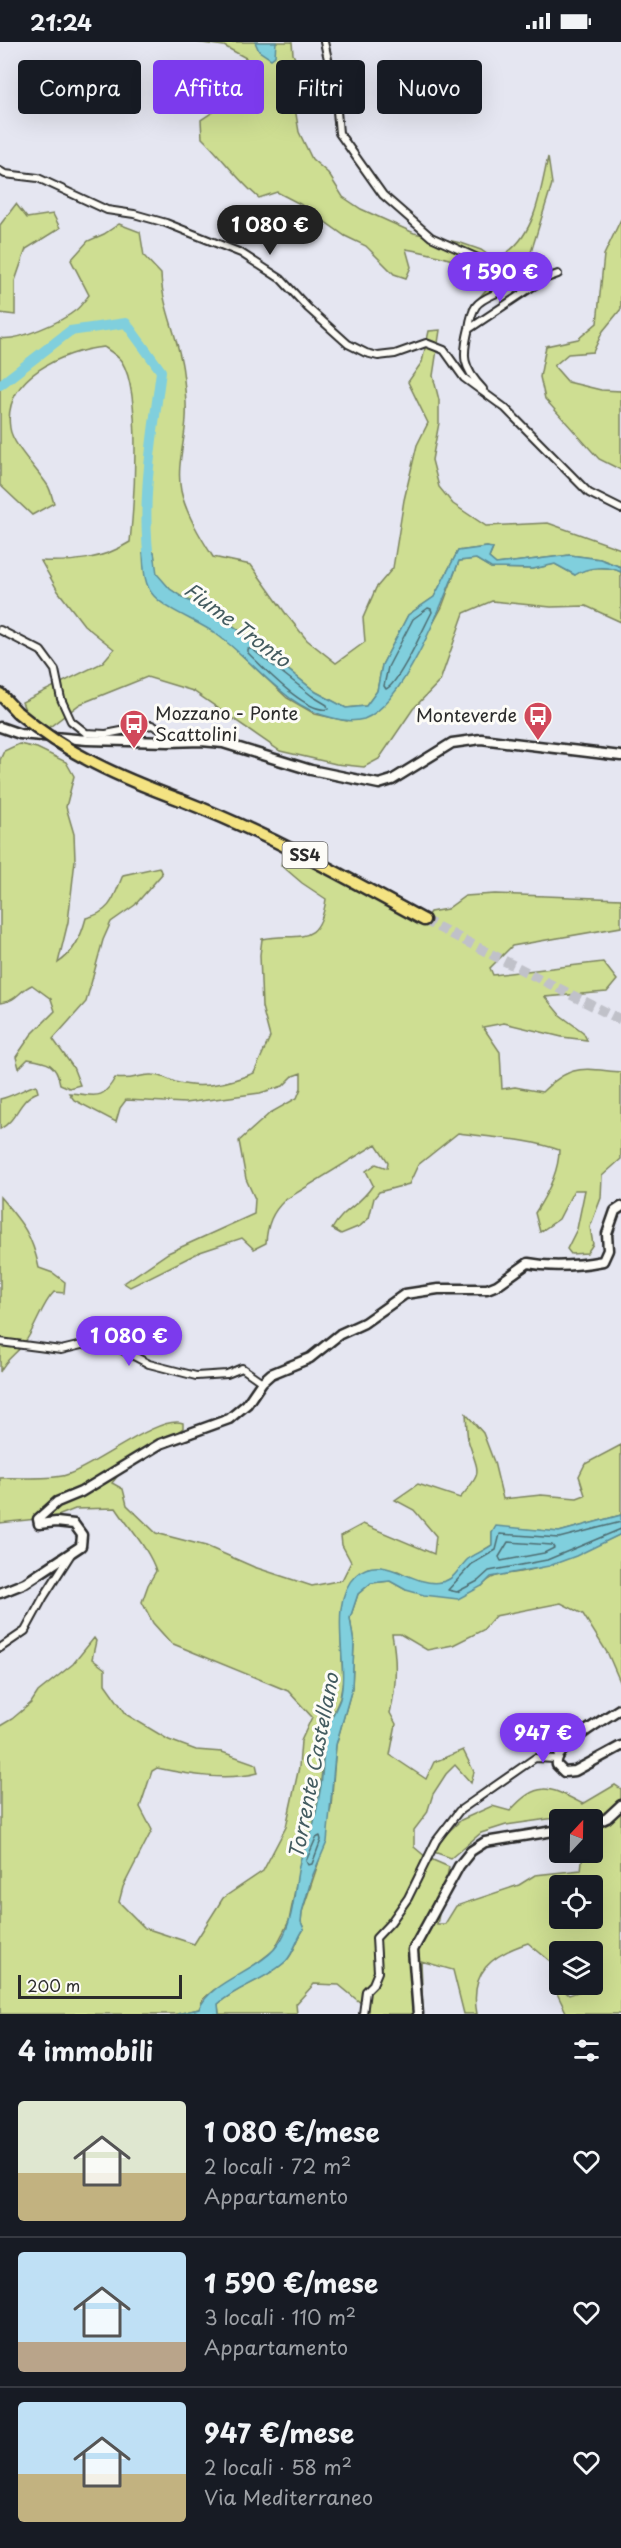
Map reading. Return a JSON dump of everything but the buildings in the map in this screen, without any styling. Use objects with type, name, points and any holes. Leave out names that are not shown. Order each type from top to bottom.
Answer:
[{"type":"highway","name":"SS4","points":[[0,694],[17,712],[54,742],[86,761],[274,840],[424,920]]},
{"type":"street","points":[[324,42],[335,89],[339,133],[384,195],[430,237],[500,267],[510,277],[510,284],[506,289],[495,293],[477,305],[464,346],[464,363],[474,379],[491,397]]},
{"type":"street","points":[[0,171],[5,174],[38,178],[107,210],[134,214],[166,223],[241,253],[281,279],[308,308],[348,344],[378,356],[412,350],[426,343],[444,350],[464,378],[491,397],[527,428],[589,493],[621,508]]},
{"type":"street","points":[[468,330],[544,279],[558,274]]},
{"type":"street","points":[[0,630],[41,651],[55,670],[62,699],[72,720],[86,734],[105,734],[152,725],[161,730],[169,742]]},
{"type":"street","points":[[0,739],[3,729],[57,738],[223,743],[311,770],[379,784],[392,780],[452,743],[481,739],[621,756]]},
{"type":"street","points":[[0,1593],[25,1583],[81,1546],[82,1535],[74,1524],[56,1522],[39,1524],[38,1519],[48,1508],[81,1492],[160,1444],[229,1419],[247,1404],[262,1382],[272,1374],[310,1358],[340,1334],[364,1323],[405,1294],[438,1289],[487,1289],[497,1285],[528,1263],[550,1267],[576,1266],[603,1261],[608,1250],[607,1234],[615,1211],[621,1207]]},
{"type":"street","points":[[0,1342],[61,1350],[94,1342],[109,1343],[149,1364],[196,1376],[227,1374],[242,1368],[262,1382]]},
{"type":"street","points":[[0,1648],[25,1631],[43,1598],[74,1551]]},
{"type":"street","points":[[555,1759],[567,1745],[621,1708]]},
{"type":"street","points":[[555,1759],[560,1770],[568,1772],[621,1746]]},
{"type":"street","points":[[363,2014],[366,1990],[373,1984],[378,1972],[376,1938],[408,1898],[436,1841],[452,1818],[510,1773],[535,1758],[555,1759]]},
{"type":"street","points":[[603,1820],[621,1805]]},
{"type":"street","points":[[418,2014],[413,1950],[459,1866],[471,1851],[485,1842],[549,1832]]},
{"type":"green space","points":[[195,42],[292,42],[296,60],[276,60],[276,114],[296,114],[299,132],[312,159],[328,173],[343,197],[361,209],[414,233],[461,243],[481,250],[491,257],[507,252],[526,232],[531,221],[540,195],[548,157],[552,184],[524,275],[501,295],[469,309],[493,282],[476,270],[440,256],[406,249],[411,267],[406,278],[394,274],[366,246],[345,236],[300,204],[277,192],[259,198],[202,138],[201,120],[210,114],[264,114],[264,60],[247,60],[224,46]]},
{"type":"green space","points":[[16,204],[27,218],[53,214],[60,228],[26,249],[15,281],[15,315],[0,313],[0,225]]},
{"type":"green space","points":[[621,219],[621,309],[603,331],[593,352],[568,354],[554,366],[568,382],[601,390],[621,391],[621,470],[599,459],[545,399],[540,377],[546,346],[578,339],[597,323],[604,255]]},
{"type":"green space","points":[[119,224],[140,232],[144,256],[161,274],[164,299],[181,359],[184,383],[186,418],[180,482],[183,500],[190,517],[213,557],[251,565],[307,640],[336,663],[365,642],[363,618],[376,588],[393,568],[404,500],[417,445],[428,423],[408,382],[422,362],[429,331],[440,330],[433,376],[439,400],[439,423],[432,460],[439,487],[453,504],[486,526],[548,523],[621,549],[621,567],[600,559],[570,555],[496,564],[489,558],[493,549],[487,547],[458,551],[434,597],[408,615],[382,665],[377,691],[366,706],[346,708],[316,692],[217,613],[185,599],[170,589],[156,574],[154,552],[143,553],[174,609],[203,624],[229,643],[287,698],[315,714],[347,721],[397,689],[442,607],[459,561],[476,559],[491,568],[533,569],[555,564],[575,575],[597,568],[610,568],[621,572],[621,622],[586,606],[551,607],[492,601],[464,613],[440,681],[413,709],[379,759],[364,767],[336,764],[280,751],[193,691],[147,677],[80,704],[47,729],[27,715],[22,702],[102,663],[114,649],[84,625],[58,591],[41,561],[87,559],[109,553],[130,542],[135,450],[134,423],[128,377],[122,362],[104,347],[71,354],[39,370],[26,381],[16,394],[10,410],[10,428],[21,450],[48,486],[54,503],[32,515],[0,485],[0,338],[17,337],[40,330],[70,315],[78,308],[89,295],[71,260],[88,241]]},
{"type":"green space","points":[[19,744],[37,748],[66,762],[74,776],[66,807],[74,834],[75,860],[68,922],[58,963],[76,944],[86,918],[101,912],[111,902],[123,875],[159,867],[162,874],[135,905],[111,922],[103,940],[86,1002],[53,1039],[73,1067],[80,1085],[69,1088],[60,1084],[56,1072],[50,1065],[28,1059],[19,1068],[16,1057],[31,1035],[55,1011],[51,999],[32,985],[11,1000],[0,1003],[0,760],[4,751]]},
{"type":"green space","points":[[290,857],[337,878],[422,923],[430,912],[447,909],[465,896],[495,894],[621,899],[621,927],[512,946],[490,968],[493,975],[603,962],[617,980],[607,992],[545,997],[560,1015],[583,1032],[587,1040],[562,1037],[504,1023],[483,1027],[500,1052],[502,1089],[515,1087],[542,1092],[570,1072],[587,1069],[621,1072],[621,1159],[602,1176],[601,1198],[590,1227],[593,1244],[587,1253],[571,1254],[567,1249],[577,1229],[585,1190],[574,1190],[559,1219],[540,1232],[535,1213],[554,1175],[559,1150],[522,1141],[458,1133],[418,1165],[409,1184],[379,1192],[374,1198],[369,1218],[360,1226],[341,1234],[332,1229],[373,1185],[366,1171],[376,1164],[387,1168],[388,1162],[376,1144],[285,1200],[271,1219],[266,1243],[254,1249],[242,1238],[200,1252],[130,1287],[124,1283],[168,1253],[254,1214],[255,1199],[246,1179],[239,1141],[270,1113],[297,1098],[301,1088],[301,1073],[293,1076],[283,1086],[260,1093],[185,1103],[126,1100],[120,1108],[116,1122],[74,1100],[69,1093],[101,1094],[115,1078],[127,1079],[155,1075],[185,1084],[205,1085],[235,1080],[254,1073],[270,1037],[262,1007],[260,955],[262,939],[305,935],[312,932],[323,915],[326,899],[281,865],[282,861]]},
{"type":"green space","points":[[36,1085],[38,1092],[26,1099],[11,1120],[0,1129],[0,1099]]},
{"type":"green space","points":[[0,1197],[25,1230],[33,1246],[39,1268],[53,1273],[65,1282],[64,1293],[54,1292],[42,1309],[25,1342],[5,1363],[0,1372]]},
{"type":"green space","points":[[466,1414],[483,1433],[494,1462],[503,1499],[541,1495],[577,1498],[585,1495],[579,1476],[585,1464],[621,1445],[621,1515],[559,1532],[496,1527],[492,1533],[492,1545],[469,1559],[454,1577],[444,1582],[427,1584],[398,1571],[368,1568],[341,1638],[343,1681],[340,1698],[326,1730],[320,1790],[312,1832],[301,1859],[289,1921],[274,1950],[240,1976],[214,1990],[203,1999],[199,2009],[177,2014],[0,2014],[0,1726],[31,1703],[38,1692],[73,1664],[94,1638],[96,1641],[92,1659],[105,1669],[105,1684],[127,1715],[169,1740],[196,1750],[222,1752],[256,1764],[258,1773],[233,1777],[195,1775],[157,1768],[152,1771],[140,1807],[152,1830],[123,1887],[119,1902],[145,1928],[194,1944],[223,1898],[263,1871],[286,1827],[299,1767],[301,1741],[312,1717],[288,1691],[171,1643],[153,1623],[142,1602],[156,1571],[153,1563],[116,1508],[75,1509],[55,1517],[0,1523],[0,1478],[60,1477],[78,1470],[143,1433],[172,1422],[183,1423],[183,1428],[120,1473],[112,1483],[123,1489],[127,1505],[156,1533],[206,1546],[254,1567],[312,1586],[342,1580],[351,1562],[342,1545],[341,1536],[363,1524],[434,1554],[436,1536],[414,1510],[395,1500],[418,1484],[460,1498],[473,1483],[477,1467],[468,1440]]},
{"type":"green space","points":[[621,1534],[621,1684],[608,1654],[583,1614],[561,1603],[495,1616],[483,1630],[453,1645],[427,1650],[400,1634],[392,1634],[395,1673],[390,1713],[396,1724],[390,1755],[426,1779],[434,1762],[463,1750],[474,1772],[471,1783],[455,1765],[433,1794],[427,1813],[414,1830],[414,1847],[426,1857],[449,1867],[437,1924],[445,1924],[456,1906],[519,1885],[535,1875],[581,1870],[582,1863],[603,1863],[603,1809],[549,1809],[549,1819],[506,1825],[481,1833],[451,1858],[434,1852],[445,1835],[461,1820],[492,1806],[510,1811],[528,1794],[536,1790],[553,1790],[583,1804],[615,1785],[621,1789],[621,2014],[567,2014],[558,1995],[603,1995],[603,1941],[549,1941],[549,1960],[528,1943],[503,1953],[486,1967],[476,1987],[477,2014],[464,2014],[453,1970],[421,1961],[423,2014],[367,2014],[368,2009],[339,1985],[314,1984],[296,2004],[297,2014],[219,2014],[218,2004],[286,1961],[304,1929],[301,1922],[302,1912],[318,1864],[331,1807],[336,1745],[352,1688],[354,1644],[350,1618],[358,1594],[371,1583],[390,1581],[406,1590],[482,1586],[504,1574],[547,1566]]},
{"type":"water","points":[[255,42],[276,42],[275,56],[271,59],[259,51]]},
{"type":"water","points":[[493,548],[489,558],[496,564],[570,555],[600,559],[621,567],[621,572],[610,568],[597,568],[575,575],[555,564],[533,569],[491,568],[476,559],[459,561],[421,649],[394,694],[379,710],[364,719],[352,721],[333,718],[299,704],[216,634],[160,601],[148,586],[143,553],[154,552],[157,574],[170,589],[185,599],[217,613],[316,692],[346,708],[366,706],[377,691],[382,665],[408,615],[434,597],[458,551]]},
{"type":"water","points":[[621,1515],[621,1534],[576,1556],[549,1566],[491,1577],[482,1586],[458,1599],[424,1595],[406,1590],[390,1581],[371,1583],[358,1594],[350,1618],[354,1644],[352,1688],[336,1745],[327,1842],[312,1877],[302,1912],[301,1922],[304,1929],[286,1961],[218,2004],[219,2014],[177,2014],[199,2009],[215,1990],[273,1951],[286,1931],[292,1911],[300,1861],[312,1831],[321,1784],[326,1732],[340,1699],[342,1601],[347,1587],[356,1575],[377,1567],[388,1568],[419,1580],[446,1581],[468,1559],[492,1545],[492,1533],[496,1526],[559,1532]]},
{"type":"waterway","name":"Fiume Tronto","points":[[0,385],[70,331],[126,323],[161,371],[147,493],[147,543],[150,567]]},
{"type":"tunnel","points":[[424,920],[621,1020]]},
{"type":"place","name":"Monteverde","points":[[538,742]]},
{"type":"place","name":"Mozzano - Ponte Scattolini","points":[[134,750]]},
{"type":"water label","name":"Torrente Castellano","points":[[314,1766]]}]
